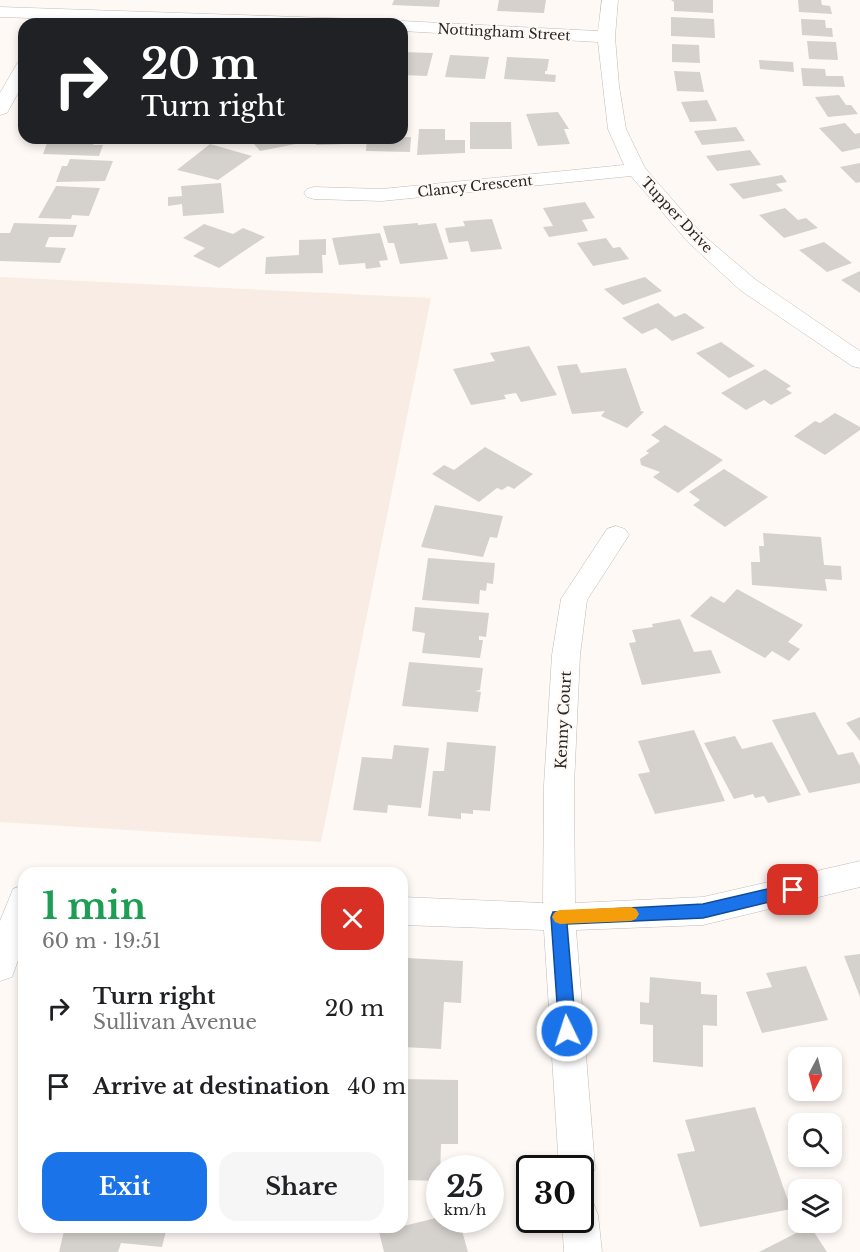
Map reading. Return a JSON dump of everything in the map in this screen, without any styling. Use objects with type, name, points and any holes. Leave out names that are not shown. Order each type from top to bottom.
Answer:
[{"type":"street","points":[[57,18],[77,6],[81,0]]},
{"type":"street","name":"Tupper Drive","points":[[610,0],[606,37],[610,86],[617,129],[636,170],[696,239],[748,285],[860,361]]},
{"type":"street","points":[[0,12],[47,18]]},
{"type":"street","name":"Nottingham Street","points":[[408,26],[606,37]]},
{"type":"street","points":[[0,109],[18,77]]},
{"type":"street","name":"Clancy Crescent","points":[[314,192],[382,195],[636,170]]},
{"type":"street","name":"Kenny Court","points":[[576,1155],[559,917],[559,785],[568,643],[574,599],[616,536]]},
{"type":"street","points":[[408,911],[559,917],[703,911],[860,874]]},
{"type":"street","points":[[0,896],[18,898]]},
{"type":"street","points":[[0,967],[18,915]]},
{"type":"street","points":[[581,1233],[583,1252]]},
{"type":"shaded area","points":[[0,277],[431,298],[321,842],[0,822]]},
{"type":"building","points":[[394,0],[440,0],[439,7],[392,5]]},
{"type":"building","points":[[499,0],[546,0],[544,13],[497,11]]},
{"type":"building","points":[[671,0],[713,0],[713,13],[674,11],[674,2]]},
{"type":"building","points":[[798,0],[821,0],[822,5],[830,6],[832,14],[799,12]]},
{"type":"building","points":[[671,17],[714,19],[715,38],[671,36]]},
{"type":"building","points":[[801,19],[825,20],[826,28],[832,28],[833,37],[802,35]]},
{"type":"building","points":[[807,41],[836,42],[838,60],[809,59]]},
{"type":"building","points":[[672,44],[699,45],[700,63],[672,62]]},
{"type":"building","points":[[408,52],[433,53],[427,76],[408,75]]},
{"type":"building","points":[[450,55],[489,57],[485,79],[445,77]]},
{"type":"building","points":[[507,57],[549,59],[545,74],[556,75],[555,82],[504,79]]},
{"type":"building","points":[[759,60],[793,62],[794,72],[760,69]]},
{"type":"building","points":[[801,68],[825,69],[826,76],[843,76],[845,87],[803,86]]},
{"type":"building","points":[[674,71],[700,72],[704,92],[677,91]]},
{"type":"building","points":[[839,95],[846,105],[851,105],[858,114],[828,117],[815,97]]},
{"type":"building","points":[[707,100],[717,121],[690,122],[681,102]]},
{"type":"building","points":[[558,112],[569,129],[564,129],[570,144],[538,146],[526,114]]},
{"type":"building","points":[[470,122],[511,122],[512,149],[470,149]]},
{"type":"building","points":[[845,123],[855,134],[860,133],[860,148],[842,152],[819,128]]},
{"type":"building","points":[[736,127],[745,141],[702,145],[694,131]]},
{"type":"building","points":[[419,129],[445,129],[445,140],[465,140],[465,153],[417,155]]},
{"type":"building","points":[[408,137],[411,137],[410,152],[366,151],[367,144],[408,144]]},
{"type":"building","points":[[47,144],[103,145],[99,156],[43,154]]},
{"type":"building","points":[[210,144],[252,156],[218,180],[177,170]]},
{"type":"building","points":[[254,144],[296,144],[260,151]]},
{"type":"building","points":[[750,150],[761,165],[717,171],[706,156]]},
{"type":"building","points":[[70,159],[113,161],[105,181],[56,182],[62,166],[67,166]]},
{"type":"building","points":[[860,163],[860,182],[856,183],[840,167]]},
{"type":"building","points":[[782,175],[787,182],[776,184],[783,191],[743,199],[729,184]]},
{"type":"building","points":[[221,183],[224,213],[183,216],[182,204],[168,206],[168,197],[182,196],[181,186]]},
{"type":"building","points":[[56,186],[100,188],[89,216],[72,215],[71,219],[38,218]]},
{"type":"building","points":[[585,202],[595,218],[582,220],[588,231],[549,237],[543,227],[553,226],[543,208]]},
{"type":"building","points":[[785,208],[798,220],[806,218],[818,228],[784,238],[759,215]]},
{"type":"building","points":[[492,219],[502,249],[471,252],[468,241],[449,243],[445,228],[465,226],[463,221]]},
{"type":"building","points":[[14,223],[77,225],[73,237],[49,237],[45,247],[66,248],[60,263],[0,261],[0,233],[10,233]]},
{"type":"building","points":[[418,223],[418,225],[436,223],[448,259],[400,264],[394,243],[388,243],[383,226]]},
{"type":"building","points":[[204,224],[233,234],[243,228],[265,237],[219,268],[193,256],[205,248],[183,238]]},
{"type":"building","points":[[380,233],[388,260],[379,261],[381,267],[366,269],[365,263],[339,265],[332,238]]},
{"type":"building","points":[[606,238],[613,248],[620,247],[629,259],[593,266],[577,243]]},
{"type":"building","points":[[326,239],[326,255],[322,255],[323,273],[265,274],[266,257],[299,255],[299,240]]},
{"type":"building","points":[[824,242],[852,263],[827,272],[799,250]]},
{"type":"building","points":[[860,271],[860,293],[841,280]]},
{"type":"building","points":[[645,277],[662,291],[623,305],[604,289]]},
{"type":"building","points":[[658,303],[675,317],[685,313],[705,328],[672,341],[656,328],[642,334],[622,318]]},
{"type":"building","points":[[721,342],[755,366],[729,378],[696,353]]},
{"type":"building","points":[[529,346],[557,395],[521,402],[516,393],[504,395],[506,399],[471,405],[453,369],[495,361],[490,353]]},
{"type":"building","points":[[577,364],[581,373],[626,368],[641,410],[639,410],[644,412],[627,428],[601,416],[605,411],[572,414],[557,366]]},
{"type":"building","points":[[765,369],[791,386],[786,389],[792,393],[771,405],[764,400],[746,410],[721,393]]},
{"type":"building","points":[[835,413],[860,427],[860,430],[825,455],[794,436],[815,421],[820,423]]},
{"type":"building","points":[[665,425],[723,460],[678,493],[653,477],[660,472],[641,465],[640,459],[649,453],[646,451],[660,441],[651,435]]},
{"type":"building","points":[[485,447],[533,474],[514,489],[508,486],[502,490],[497,488],[479,502],[432,474],[444,465],[454,470]]},
{"type":"building","points":[[724,469],[768,497],[725,527],[693,505],[700,500],[689,492]]},
{"type":"building","points":[[435,505],[503,516],[497,538],[490,537],[483,557],[421,547]]},
{"type":"building","points":[[763,533],[821,537],[824,565],[841,566],[842,580],[825,579],[827,591],[752,585],[751,562],[760,562],[759,546],[764,546]]},
{"type":"building","points":[[428,558],[495,563],[493,584],[487,583],[486,591],[480,590],[479,604],[422,600]]},
{"type":"building","points":[[737,589],[803,625],[788,642],[800,649],[789,661],[772,651],[765,658],[690,616],[711,596],[724,603]]},
{"type":"building","points":[[415,607],[489,613],[486,637],[479,636],[479,640],[483,640],[480,658],[422,653],[425,633],[412,631]]},
{"type":"building","points":[[680,619],[694,652],[711,650],[721,673],[642,685],[629,643],[636,642],[632,630]]},
{"type":"building","points":[[409,662],[483,668],[480,690],[475,691],[481,692],[478,712],[402,706]]},
{"type":"building","points":[[815,712],[838,755],[853,752],[860,766],[860,783],[809,793],[772,720]]},
{"type":"building","points":[[860,717],[860,741],[846,723]]},
{"type":"building","points":[[694,730],[725,801],[655,814],[638,774],[650,772],[638,741]]},
{"type":"building","points":[[735,736],[742,749],[772,742],[801,795],[768,803],[764,796],[755,798],[753,794],[734,799],[704,743]]},
{"type":"building","points":[[447,742],[496,746],[490,811],[473,810],[473,814],[461,813],[461,819],[428,816],[433,771],[444,771]]},
{"type":"building","points":[[394,745],[429,748],[421,808],[388,805],[387,813],[353,810],[362,757],[392,759]]},
{"type":"building","points":[[860,954],[860,997],[844,956]]},
{"type":"building","points":[[408,958],[463,961],[461,1003],[444,1002],[441,1049],[408,1047]]},
{"type":"building","points":[[806,966],[828,1020],[762,1033],[746,992],[772,987],[766,973]]},
{"type":"building","points":[[650,977],[701,982],[701,994],[717,995],[717,1026],[703,1025],[703,1067],[653,1062],[653,1025],[640,1024],[640,1002],[649,1003]]},
{"type":"building","points":[[408,1079],[458,1080],[458,1144],[441,1144],[441,1155],[426,1155],[426,1181],[408,1180]]},
{"type":"building","points":[[755,1107],[788,1200],[788,1210],[700,1227],[677,1154],[695,1151],[685,1120]]},
{"type":"building","points":[[426,1220],[426,1233],[463,1233],[468,1252],[384,1252],[379,1233],[408,1233],[408,1225]]},
{"type":"building","points":[[64,1233],[166,1233],[162,1247],[121,1243],[118,1252],[59,1252]]},
{"type":"building","points":[[796,1233],[815,1233],[827,1252],[759,1252]]},
{"type":"slow traffic","points":[[560,917],[631,914]]},
{"type":"route","points":[[567,1031],[559,917],[703,911],[793,890]]}]
